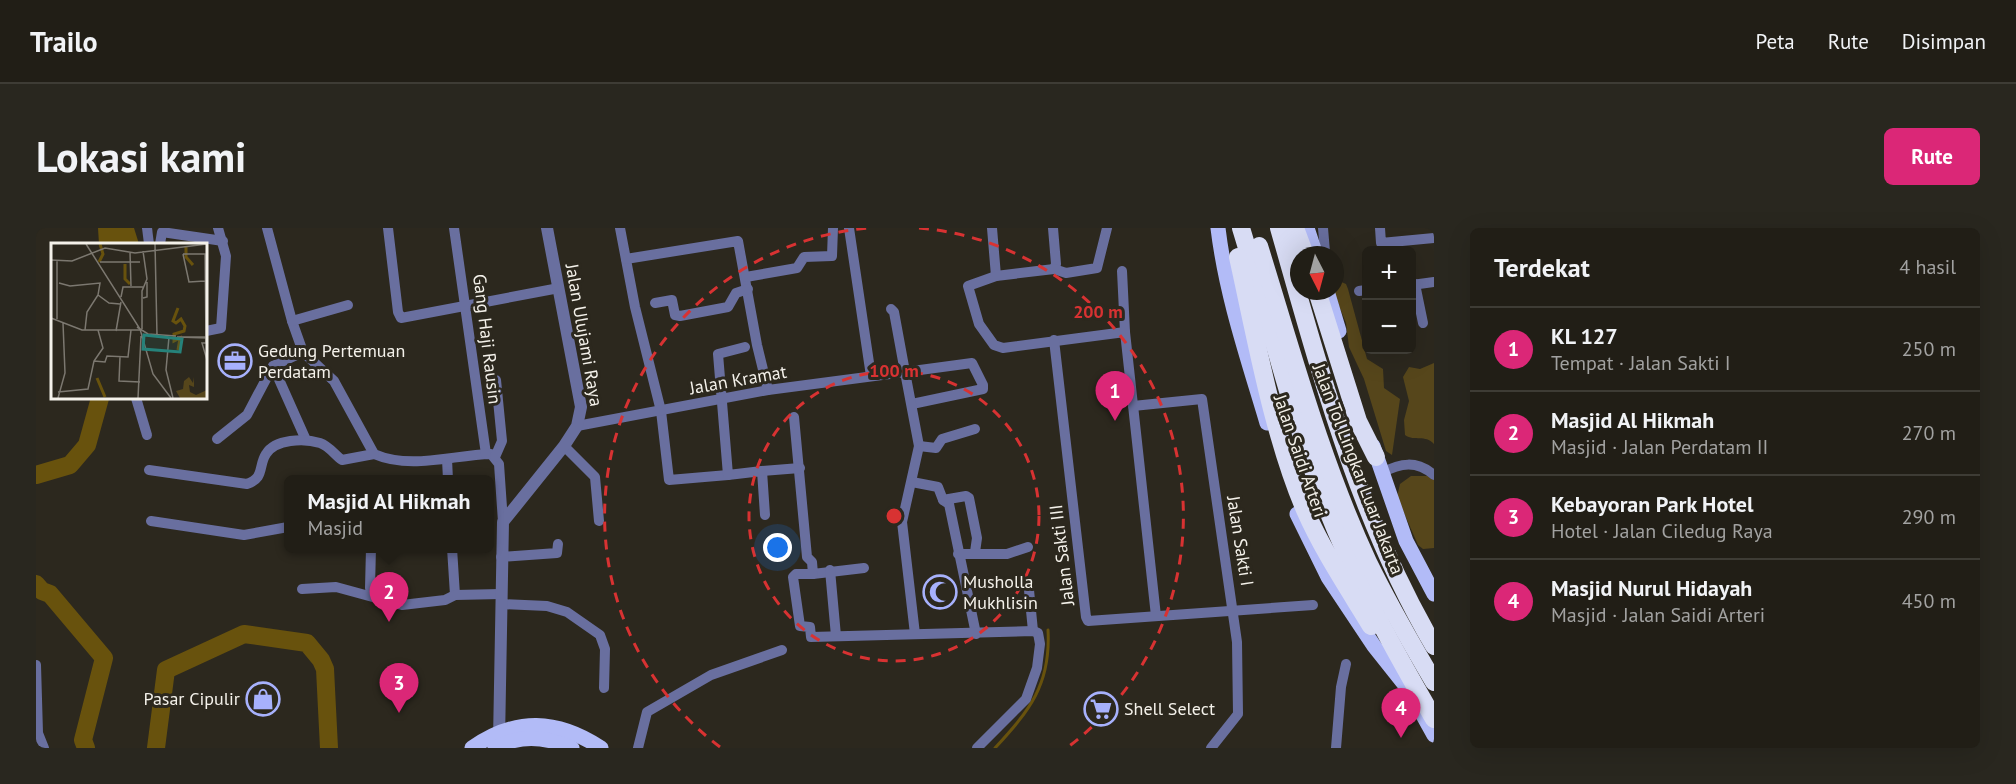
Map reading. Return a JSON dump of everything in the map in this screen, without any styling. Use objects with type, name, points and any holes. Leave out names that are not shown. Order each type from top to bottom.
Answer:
[{"type":"highway","points":[[1232,228],[1292,476],[1331,562],[1409,690]]},
{"type":"highway","points":[[1241,228],[1303,440],[1331,518],[1376,612],[1434,719]]},
{"type":"highway","name":"Jalan Tol Lingkar Luar Jakarta","points":[[1253,228],[1312,419],[1367,559],[1394,614],[1434,682]]},
{"type":"highway","name":"Jalan Tol Lingkar Luar Jakarta","points":[[1279,228],[1333,414],[1384,550],[1410,605],[1434,646]]},
{"type":"highway","points":[[1295,228],[1302,246]]},
{"type":"highway","points":[[1320,300],[1358,421],[1379,465]]},
{"type":"main road","name":"Jalan Saidi Arteri","points":[[1218,228],[1223,264],[1234,308],[1289,494],[1328,577],[1374,646],[1409,690],[1434,735]]},
{"type":"main road","points":[[1307,228],[1316,246]]},
{"type":"main road","points":[[1330,300],[1379,465],[1406,541],[1434,594]]},
{"type":"main road","points":[[498,743],[536,725],[564,729],[602,748]]},
{"type":"main road","points":[[472,748],[498,743],[525,743],[548,739],[572,748]]},
{"type":"street","points":[[147,228],[149,243]]},
{"type":"street","points":[[207,331],[220,328],[226,256],[218,228]]},
{"type":"street","points":[[267,228],[292,321],[303,352],[334,381],[374,454]]},
{"type":"street","points":[[388,228],[398,312],[401,318],[559,288]]},
{"type":"street","name":"Gang Haji Rausin","points":[[454,228],[461,265],[463,308],[491,455],[499,464],[503,522]]},
{"type":"street","name":"Jalan Ulujami Raya","points":[[503,522],[564,446],[577,426],[581,407],[547,228]]},
{"type":"street","points":[[620,228],[661,411],[669,480],[800,468]]},
{"type":"street","points":[[746,277],[797,268],[804,257],[832,256],[833,228]]},
{"type":"street","points":[[849,228],[871,376]]},
{"type":"street","points":[[992,228],[996,276]]},
{"type":"street","points":[[1053,228],[1054,269]]},
{"type":"street","points":[[1107,228],[1097,268],[1066,273],[1054,269],[996,276],[968,286],[979,324],[988,339],[998,348],[1125,332]]},
{"type":"street","points":[[1321,246],[1323,228]]},
{"type":"street","points":[[1380,228],[1381,243],[1434,238]]},
{"type":"street","points":[[160,243],[162,232],[223,241]]},
{"type":"street","points":[[626,260],[738,241],[757,345],[768,390]]},
{"type":"street","points":[[1122,272],[1125,332],[1156,616]]},
{"type":"street","points":[[1416,285],[1434,282]]},
{"type":"street","points":[[655,303],[672,300],[675,315],[680,316],[728,307],[736,293],[748,289]]},
{"type":"street","points":[[1416,298],[1422,323]]},
{"type":"street","points":[[292,321],[348,305]]},
{"type":"street","points":[[891,309],[894,312],[919,446],[902,522],[915,634]]},
{"type":"street","name":"Jalan Sakti III","points":[[1054,340],[1086,617],[1093,622],[1313,605]]},
{"type":"street","points":[[728,475],[718,353],[745,347]]},
{"type":"street","points":[[217,439],[247,415],[273,366],[303,352]]},
{"type":"street","name":"Jalan Kramat","points":[[577,426],[768,390],[972,363],[983,386],[983,389],[912,404]]},
{"type":"street","points":[[273,366],[306,440]]},
{"type":"street","points":[[149,471],[247,484],[255,481],[261,474],[265,455],[273,446],[306,440],[321,443],[342,460],[374,454],[397,461],[491,455],[502,441],[496,380]]},
{"type":"street","points":[[136,399],[147,435]]},
{"type":"street","name":"Jalan Sakti I","points":[[1133,406],[1202,399],[1237,642],[1238,714],[1210,748]]},
{"type":"street","points":[[794,417],[807,557],[812,561],[813,574]]},
{"type":"street","points":[[919,446],[936,448],[942,439],[975,429]]},
{"type":"street","points":[[564,446],[595,477],[599,521]]},
{"type":"street","points":[[447,459],[448,475]]},
{"type":"street","points":[[1379,465],[1420,465],[1434,475]]},
{"type":"street","points":[[762,471],[765,515]]},
{"type":"street","points":[[912,482],[938,487],[943,500],[949,504],[976,634]]},
{"type":"street","points":[[943,500],[969,498],[974,511],[977,538],[975,552]]},
{"type":"street","points":[[151,521],[244,535],[284,528]]},
{"type":"street","points":[[498,743],[503,522]]},
{"type":"street","points":[[501,557],[557,553],[558,543]]},
{"type":"street","points":[[958,554],[975,552],[1007,554],[1028,548]]},
{"type":"street","points":[[370,593],[371,553]]},
{"type":"street","points":[[452,553],[455,595]]},
{"type":"street","points":[[864,568],[796,574],[793,577],[800,626],[810,627],[811,637],[1033,631],[1038,633],[1040,644],[1037,668],[1026,699],[977,748]]},
{"type":"street","points":[[830,570],[836,636]]},
{"type":"street","points":[[302,590],[336,587],[370,593],[402,605],[445,600],[455,595],[501,599],[547,606],[567,612],[600,635],[605,649],[604,688]]},
{"type":"street","points":[[1029,590],[1033,631]]},
{"type":"street","points":[[638,748],[643,720],[647,712],[711,675],[782,650]]},
{"type":"street","points":[[1336,748],[1341,687],[1346,663]]},
{"type":"street","points":[[36,665],[38,733],[44,748]]},
{"type":"shaded area","points":[[98,228],[134,228],[139,243],[99,243]]},
{"type":"shaded area","points":[[1344,283],[1348,289],[1362,341],[1362,354],[1366,354],[1367,359],[1383,369],[1384,388],[1400,399],[1392,455],[1386,451],[1364,379],[1349,347],[1346,323],[1337,300],[1344,300]]},
{"type":"shaded area","points":[[1434,363],[1434,444],[1427,439],[1405,435],[1404,420],[1409,401],[1403,377],[1409,367],[1420,369]]},
{"type":"shaded area","points":[[1411,476],[1427,476],[1434,480],[1434,548],[1423,549],[1418,545],[1397,497],[1400,484]]},
{"type":"waterway","points":[[36,475],[70,465],[87,445],[100,399]]},
{"type":"waterway","points":[[36,584],[42,591],[50,594],[104,658],[83,740],[86,748]]},
{"type":"waterway","points":[[995,748],[1028,709],[1042,682],[1048,649],[1048,630]]},
{"type":"waterway","points":[[156,748],[166,670],[244,634],[307,643],[321,660],[325,669],[329,748]]},
{"type":"place","name":"Gedung Pertemuan Perdatam","points":[[235,361]]},
{"type":"place","name":"KL 127","points":[[1115,421]]},
{"type":"place","name":"Musholla Mukhlisin","points":[[940,592]]},
{"type":"place","name":"Masjid Al Hikmah","points":[[389,622]]},
{"type":"place","name":"Pasar Cipulir","points":[[263,699]]},
{"type":"place","name":"Shell Select","points":[[1101,709]]},
{"type":"place","name":"Kebayoran Park Hotel","points":[[399,713]]},
{"type":"place","name":"Masjid Nurul Hidayah","points":[[1401,738]]}]
